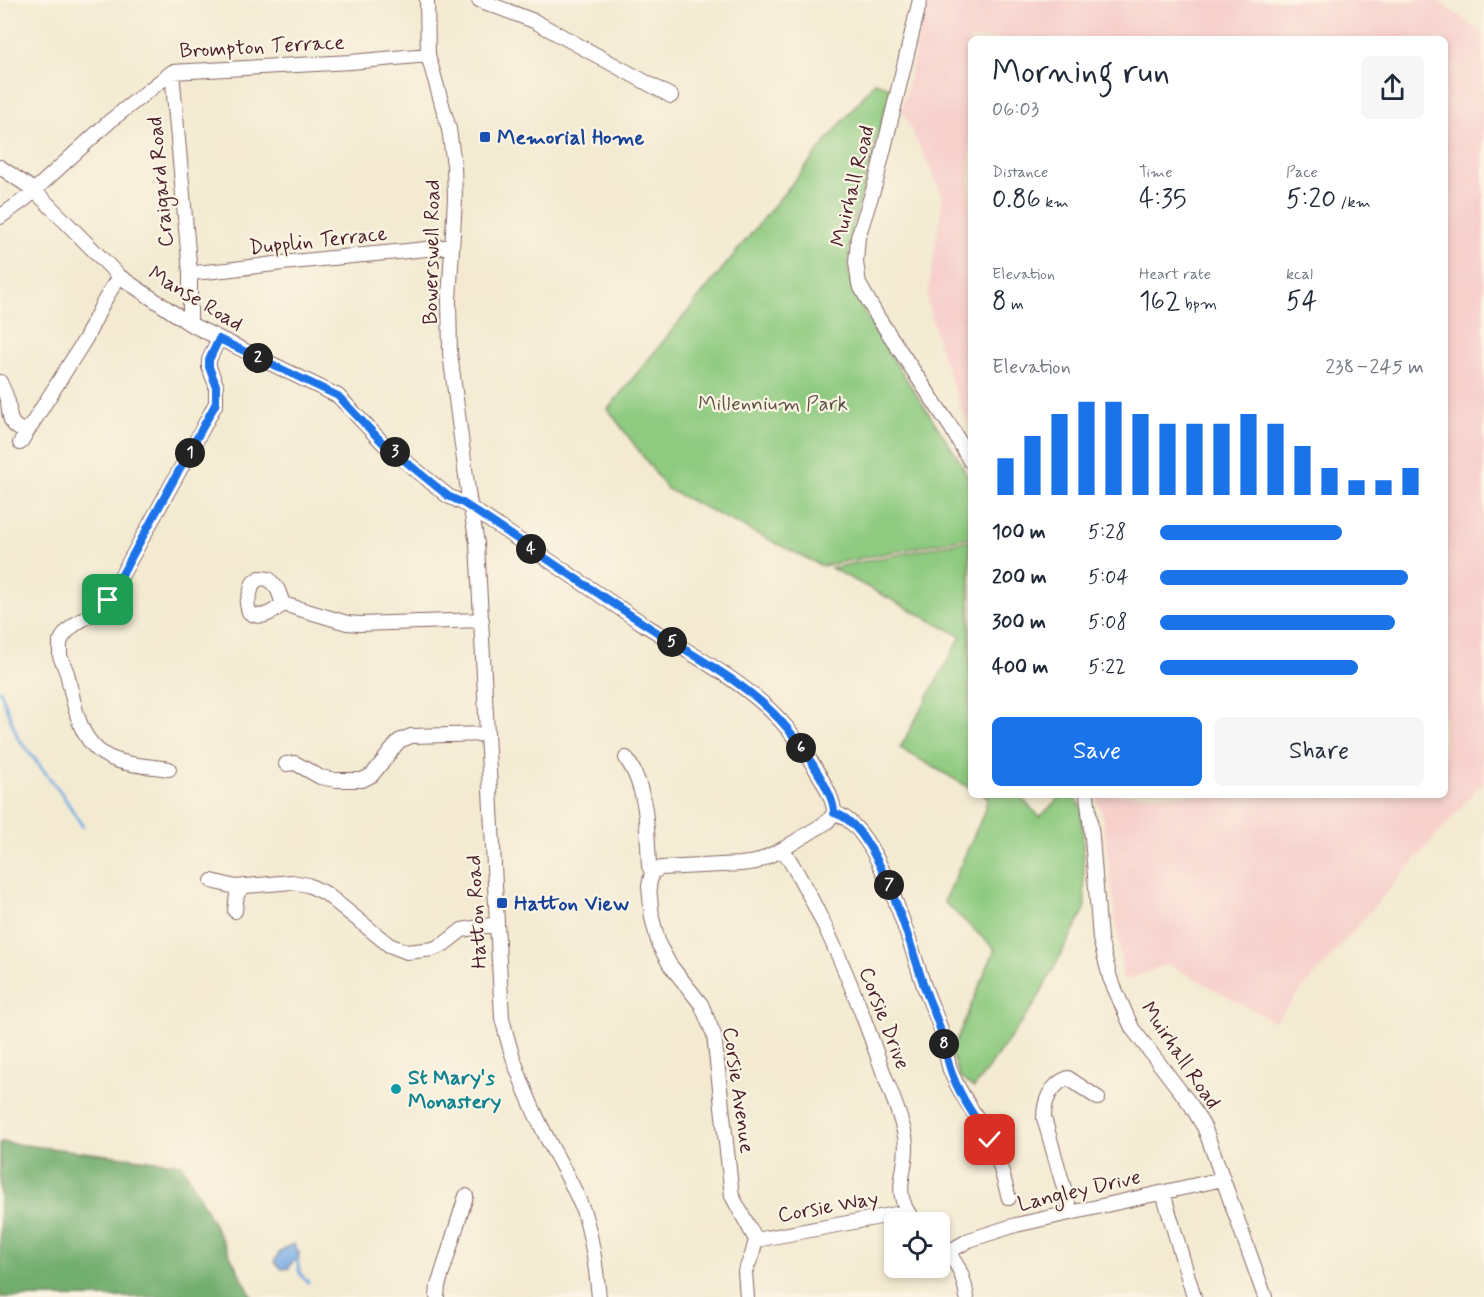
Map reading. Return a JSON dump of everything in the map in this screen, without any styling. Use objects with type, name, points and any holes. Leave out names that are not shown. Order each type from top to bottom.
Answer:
[{"type":"street","name":"Bowerswell Road","points":[[427,0],[428,55],[449,129],[454,165],[455,199],[449,300],[450,353],[471,508]]},
{"type":"street","points":[[479,0],[534,21],[671,96]]},
{"type":"street","name":"Muirhall Road","points":[[920,0],[876,181],[858,237],[856,262],[859,284],[877,316],[952,429],[968,457]]},
{"type":"street","name":"Brompton Terrace","points":[[0,218],[110,121],[172,72],[428,55]]},
{"type":"street","name":"Craigard Road","points":[[172,72],[190,273],[190,324]]},
{"type":"street","name":"Manse Road","points":[[0,167],[34,190],[119,276],[190,324],[338,396],[384,444],[448,496],[471,508],[738,685],[760,702],[780,720],[804,752],[833,800],[834,813]]},
{"type":"street","name":"Dupplin Terrace","points":[[190,273],[382,255],[451,246]]},
{"type":"street","points":[[20,443],[86,338],[119,276]]},
{"type":"street","points":[[169,769],[115,760],[99,752],[90,743],[83,732],[63,666],[60,642],[70,627],[100,610],[108,600],[203,428],[216,403],[216,385],[209,367],[209,360],[219,339]]},
{"type":"street","points":[[0,382],[7,399],[9,420],[16,428],[24,431],[32,425]]},
{"type":"street","name":"Hatton Road","points":[[471,508],[477,543],[482,620],[502,1018],[519,1077],[548,1140],[568,1176],[584,1214],[595,1254],[599,1297]]},
{"type":"street","points":[[284,604],[347,623],[358,624],[482,620]]},
{"type":"street","points":[[286,764],[295,763],[320,777],[362,780],[372,775],[399,741],[411,736],[487,734]]},
{"type":"street","name":"Corsie Avenue","points":[[626,758],[636,774],[642,799],[649,866],[652,872],[649,886],[652,918],[659,945],[670,965],[701,1004],[714,1036],[732,1196],[756,1240]]},
{"type":"street","name":"Muirhall Road","points":[[1087,798],[1100,939],[1110,978],[1132,1028],[1191,1105],[1205,1129],[1265,1297]]},
{"type":"street","points":[[652,872],[661,868],[748,863],[770,857],[827,822],[834,813],[845,818],[861,836],[878,862],[892,891],[922,982],[941,1030],[950,1069],[965,1102],[990,1140],[1009,1198]]},
{"type":"street","name":"Corsie Drive","points":[[783,849],[817,909],[835,947],[893,1100],[905,1137],[905,1161],[900,1188],[909,1212]]},
{"type":"street","points":[[212,881],[234,887],[292,882],[308,885],[326,893],[389,945],[407,952],[433,949],[467,928],[497,924]]},
{"type":"street","points":[[235,911],[237,894],[243,887]]},
{"type":"street","points":[[1071,1213],[1044,1118],[1044,1104],[1051,1090],[1068,1078],[1098,1098]]},
{"type":"street","name":"Langley Drive","points":[[950,1247],[986,1234],[1223,1179]]},
{"type":"street","points":[[1163,1193],[1194,1297]]},
{"type":"street","points":[[437,1297],[438,1286],[466,1196]]},
{"type":"street","name":"Corsie Way","points":[[756,1240],[884,1221]]},
{"type":"street","points":[[747,1297],[745,1272],[756,1240]]},
{"type":"street","points":[[950,1258],[962,1273],[967,1297]]},
{"type":"shaded area","points":[[926,0],[1436,0],[1484,33],[1484,781],[1274,1022],[1168,964],[1123,981],[1103,817],[1097,798],[1448,798],[1448,36],[968,36],[968,423],[939,347],[927,301],[943,196],[902,110]]},
{"type":"green space","name":"Millennium Park","points":[[875,82],[891,88],[850,237],[848,271],[855,294],[874,330],[958,458],[968,477],[968,537],[822,566],[667,489],[608,409]]},
{"type":"green space","points":[[968,540],[968,787],[900,748],[961,636],[831,568]]},
{"type":"green space","points":[[988,798],[1021,798],[1040,817],[1059,798],[1076,798],[1082,809],[1085,909],[1034,1005],[974,1088],[960,1078],[951,1053],[995,949],[944,902],[983,815]]},
{"type":"green space","points":[[0,1142],[182,1164],[252,1297],[0,1297]]},
{"type":"water","points":[[294,1244],[299,1253],[298,1260],[292,1262],[289,1268],[282,1269],[274,1262],[282,1250]]},
{"type":"waterway","points":[[0,690],[18,738],[62,794],[83,827]]},
{"type":"waterway","points":[[298,1260],[300,1272],[308,1282]]},
{"type":"place","name":"Memorial Home","points":[[485,137]]},
{"type":"place","name":"Hatton View","points":[[502,903]]},
{"type":"place","name":"St Mary's Monastery","points":[[396,1089]]},
{"type":"route","points":[[108,600],[216,403],[216,385],[209,367],[209,360],[219,339],[338,396],[384,444],[448,496],[463,503],[738,685],[780,720],[804,752],[827,789],[833,800],[834,813],[840,814],[850,822],[878,862],[892,891],[911,943],[922,982],[941,1030],[950,1069],[965,1102],[990,1140]]}]
